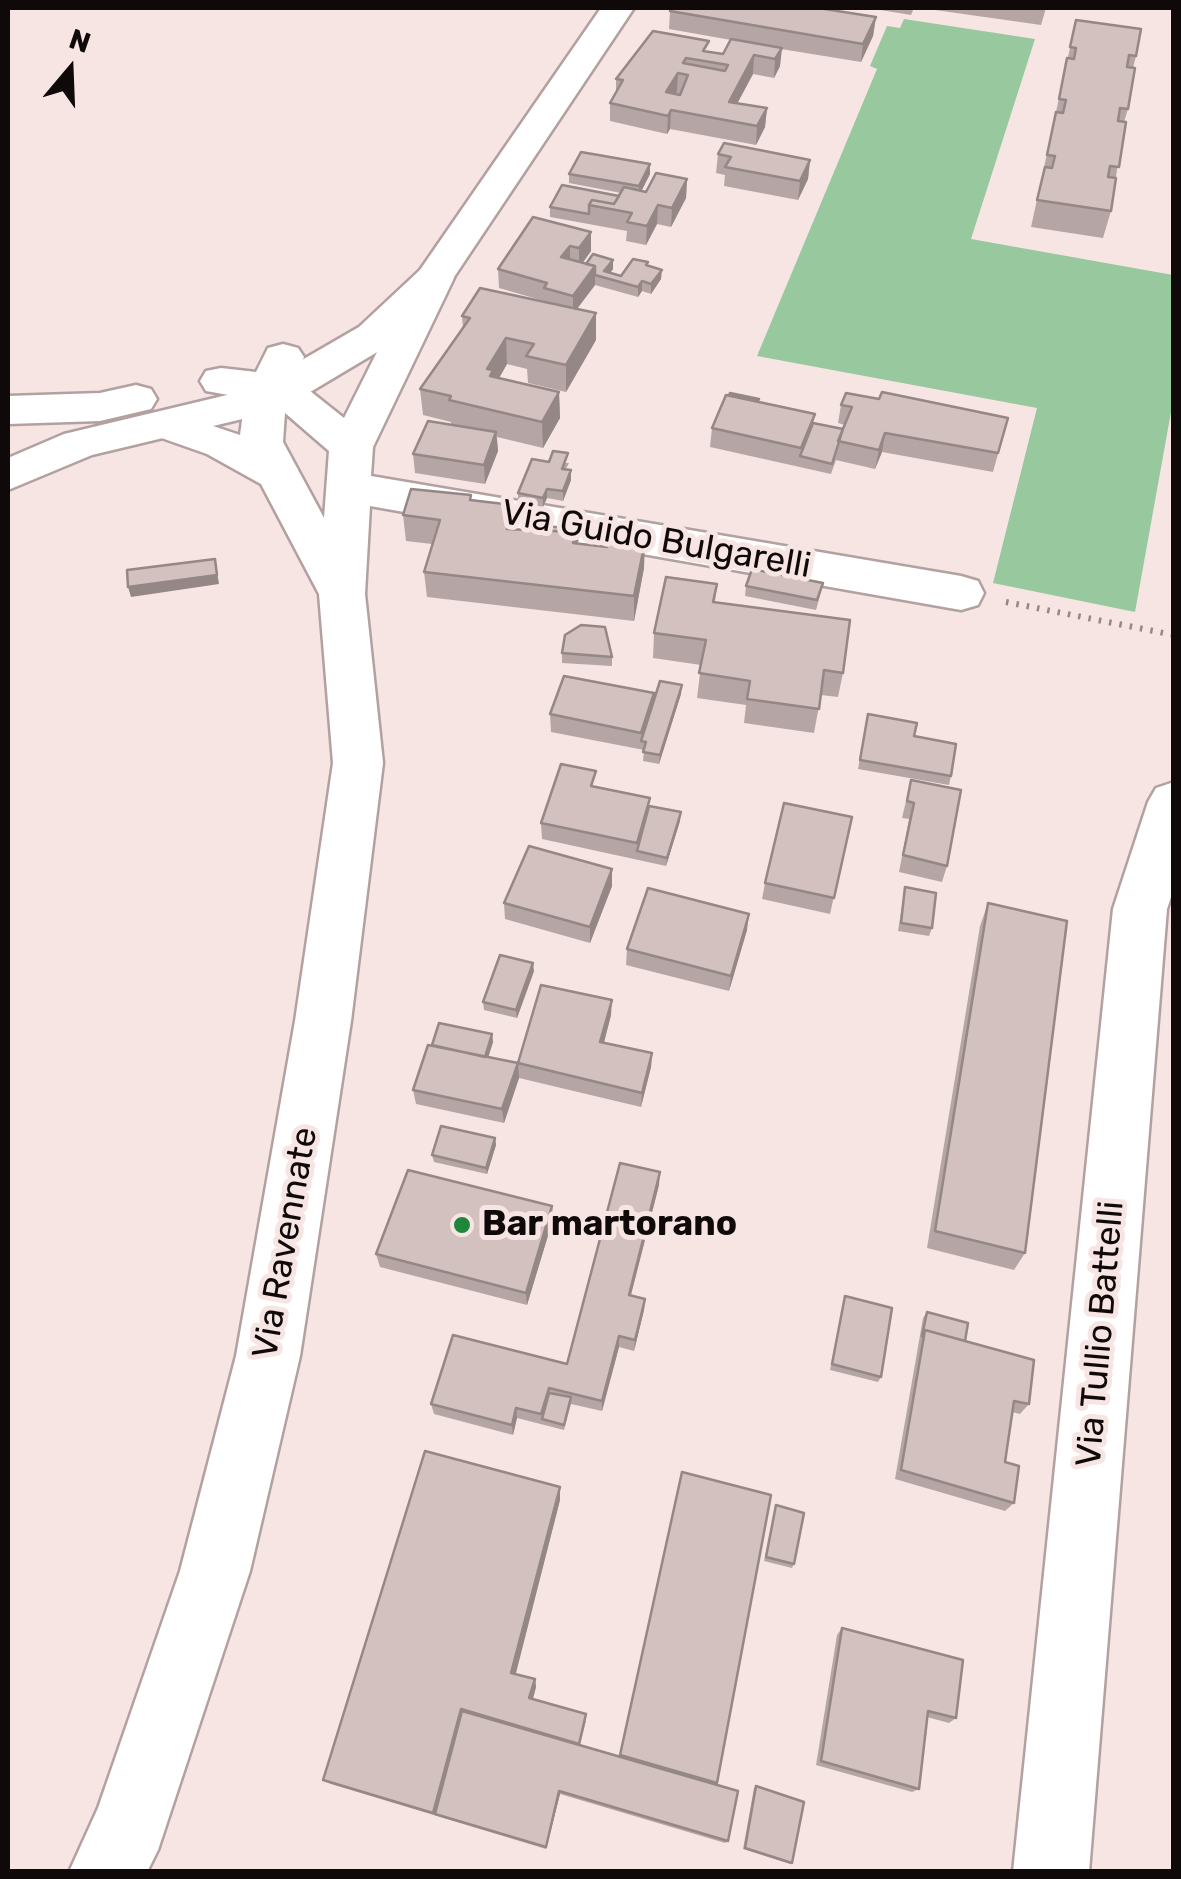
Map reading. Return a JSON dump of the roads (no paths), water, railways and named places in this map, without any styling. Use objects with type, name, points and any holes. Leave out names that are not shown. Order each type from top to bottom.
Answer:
[{"type":"street","name":"Via Ravennate","points":[[107,1872],[131,1823],[215,1571],[268,1356],[323,1021],[358,764],[342,594],[351,467],[434,278],[617,8]]},
{"type":"street","name":"Via Ravennate","points":[[342,594],[260,442],[275,384],[388,290],[492,188]]},
{"type":"street","name":"Via Ravennate","points":[[8,475],[79,444],[168,425],[275,384],[374,336],[434,278]]},
{"type":"street","points":[[8,410],[100,407],[220,380],[275,384],[351,467]]},
{"type":"street","name":"Via Ravennate","points":[[168,425],[222,444],[273,472]]},
{"type":"street","name":"Via Guido Bulgarelli","points":[[351,467],[961,593]]},
{"type":"street","name":"Via Tullio Battelli","points":[[1051,1872],[1140,909],[1174,802]]},
{"type":"place","name":"Bar martorano","points":[[462,1225]]}]
